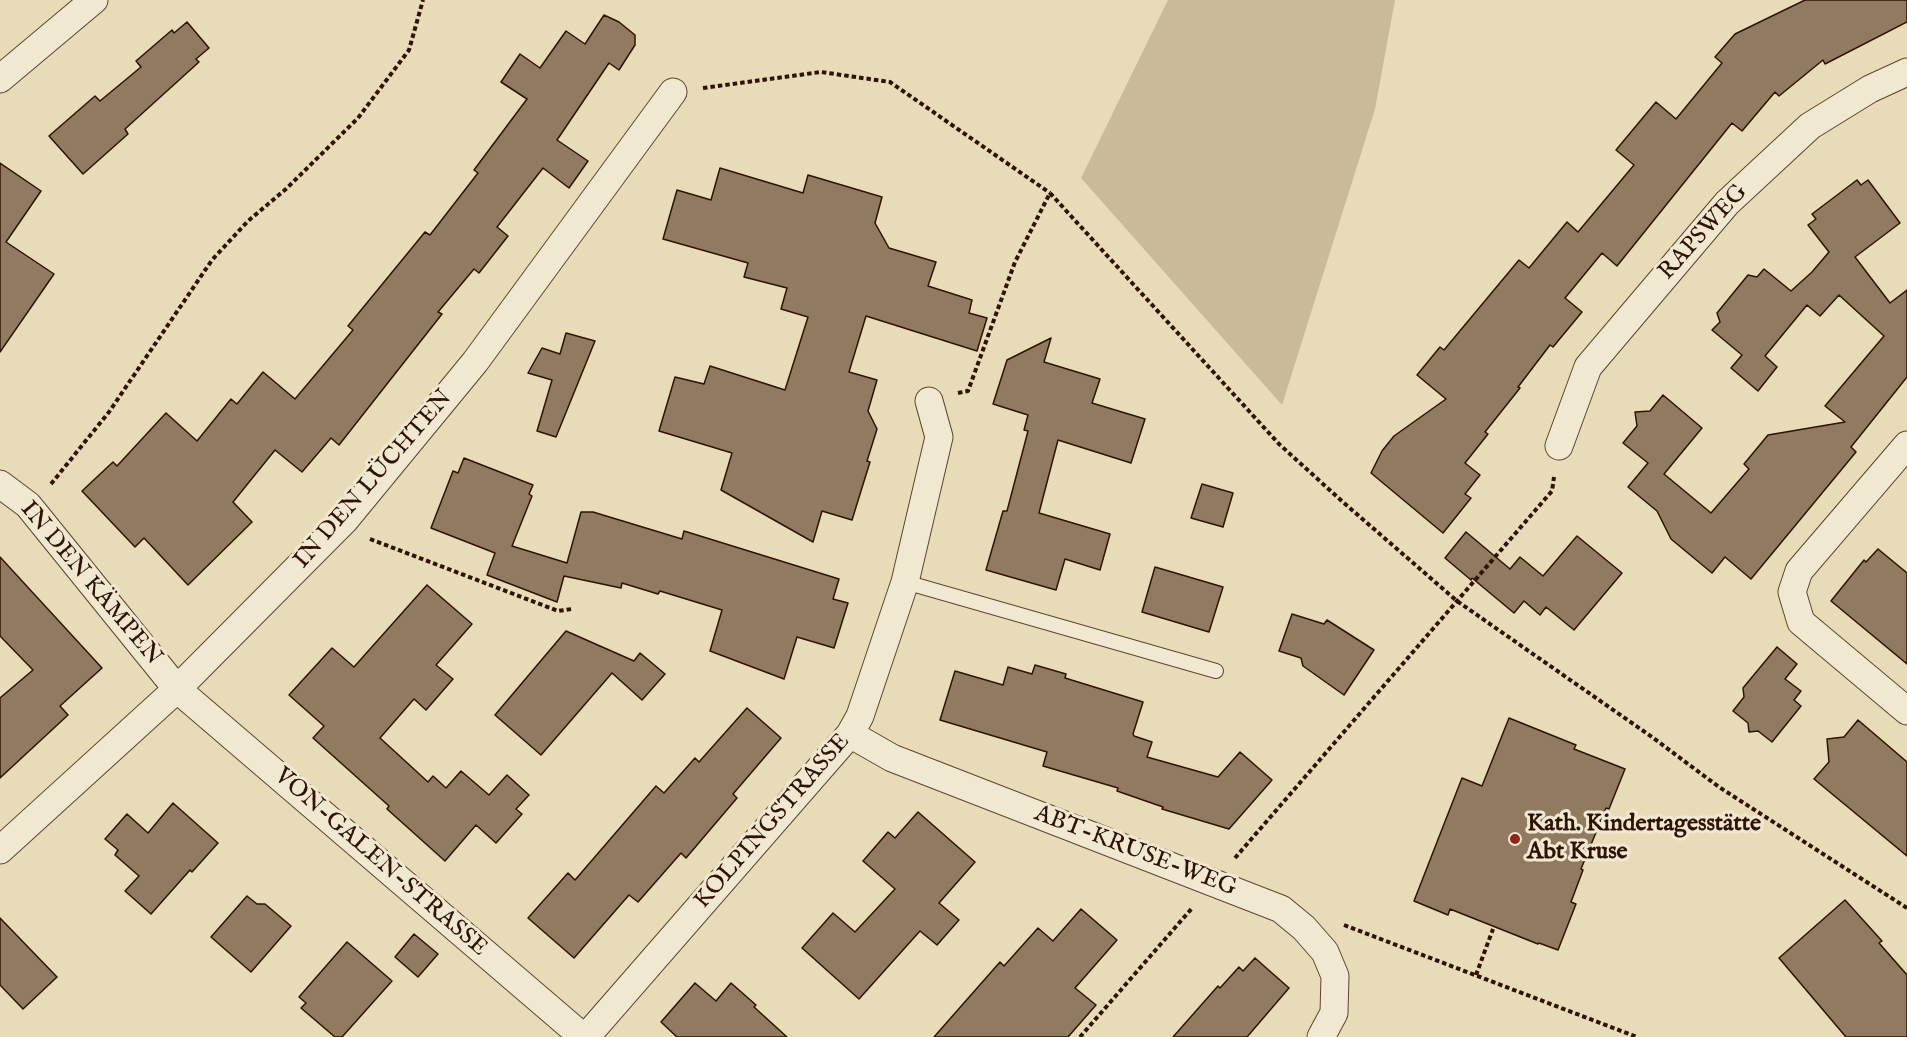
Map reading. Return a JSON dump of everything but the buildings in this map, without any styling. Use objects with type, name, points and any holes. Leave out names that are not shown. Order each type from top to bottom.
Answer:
[{"type":"street","points":[[0,79],[94,0]]},
{"type":"street","name":"RAPSWEG","points":[[1558,446],[1587,366],[1727,203],[1810,126],[1870,89],[1907,72]]},
{"type":"street","name":"IN DEN LÜCHTEN","points":[[0,850],[177,689],[345,520],[475,363],[674,92]]},
{"type":"street","name":"KOLPINGSTRASSE","points":[[585,1037],[850,734],[860,716],[905,582],[939,437],[929,401]]},
{"type":"street","points":[[1907,445],[1799,571],[1792,592],[1801,622],[1907,711]]},
{"type":"street","name":"IN DEN KÄMPEN","points":[[0,484],[28,505],[177,689]]},
{"type":"street","name":"VON-GALEN-STRASSE","points":[[177,689],[585,1037]]},
{"type":"street","name":"ABT-KRUSE-WEG","points":[[850,734],[892,758],[1281,909],[1304,928],[1325,952],[1335,976],[1334,1013],[1321,1037]]},
{"type":"lane","points":[[905,582],[1216,671]]},
{"type":"path","points":[[28,505],[53,482],[109,412],[212,260],[248,221],[286,189],[358,118],[409,50],[423,0]]},
{"type":"path","points":[[674,92],[821,72],[890,82],[1050,193],[1279,444],[1457,601],[1652,737],[1719,787],[1907,908]]},
{"type":"path","points":[[929,401],[968,391],[1015,262],[1050,193]]},
{"type":"path","points":[[1080,1037],[1552,492],[1558,446]]},
{"type":"path","points":[[345,520],[364,537],[558,611],[572,609]]},
{"type":"path","points":[[1304,928],[1344,925],[1637,1037]]},
{"type":"path","points":[[1476,975],[1493,929]]},
{"type":"shaded area","points":[[1168,0],[1395,0],[1375,109],[1282,405],[1081,178]]},
{"type":"place","name":"Kath. Kindertagesstätte Abt Kruse","points":[[1515,839]]}]
